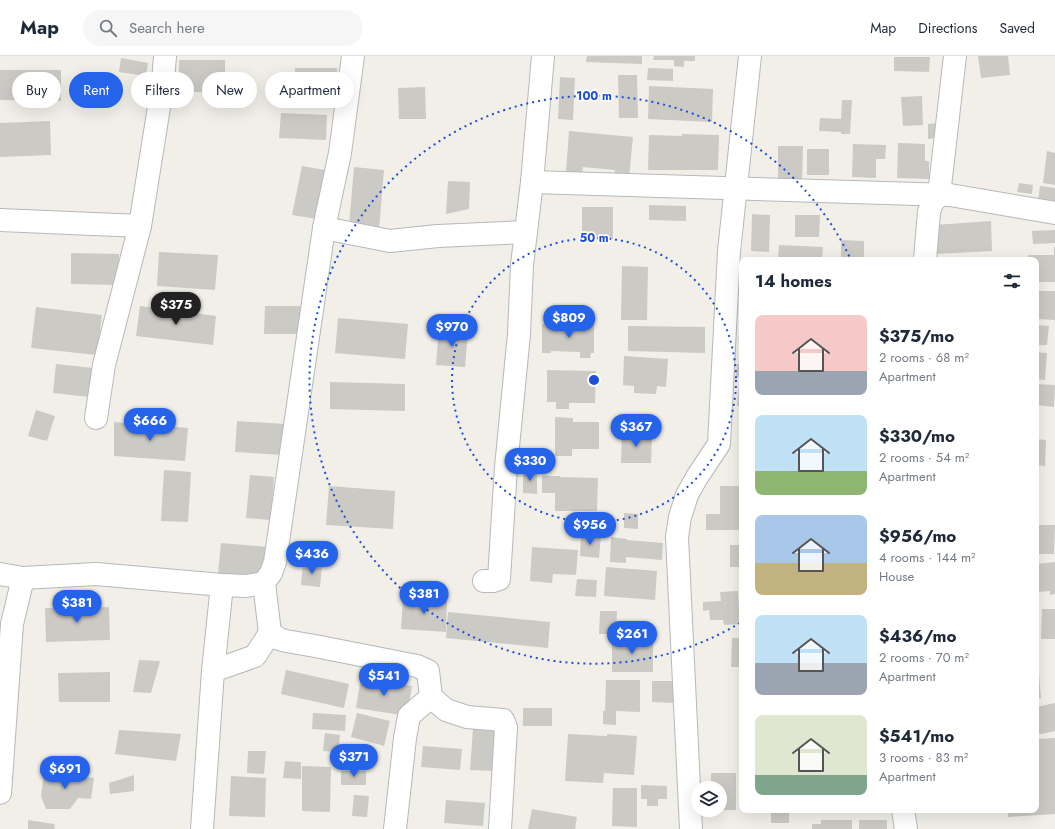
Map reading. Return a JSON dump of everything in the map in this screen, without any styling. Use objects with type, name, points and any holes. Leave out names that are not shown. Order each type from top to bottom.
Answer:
[{"type":"street","points":[[96,418],[104,366],[140,226],[163,82],[165,56]]},
{"type":"street","points":[[213,671],[255,656],[270,632],[264,583],[275,562],[324,228],[340,153],[353,56]]},
{"type":"street","points":[[484,581],[493,581],[499,578],[506,466],[519,334],[522,265],[532,182],[543,56]]},
{"type":"street","points":[[691,829],[677,537],[680,517],[687,495],[719,444],[729,251],[750,56]]},
{"type":"street","points":[[925,257],[929,212],[932,203],[939,195],[955,56]]},
{"type":"street","points":[[532,182],[950,195],[1055,213]]},
{"type":"street","points":[[0,220],[140,226]]},
{"type":"street","points":[[324,228],[390,241],[438,236],[526,232]]},
{"type":"street","points":[[0,574],[23,578],[96,574],[246,586],[264,583]]},
{"type":"street","points":[[0,794],[12,624],[23,578]]},
{"type":"street","points":[[202,829],[213,671],[222,585]]},
{"type":"street","points":[[270,632],[279,639],[286,641],[417,666],[428,671],[431,698],[446,710],[467,717],[503,720],[506,727],[500,829]]},
{"type":"street","points":[[395,829],[405,738],[409,716],[431,698]]},
{"type":"street","points":[[903,813],[906,829]]},
{"type":"building","points":[[587,56],[642,56],[642,64],[586,62]]},
{"type":"building","points":[[654,56],[695,56],[695,61],[684,61],[684,67],[674,66],[674,60],[653,60]]},
{"type":"building","points":[[978,56],[1008,56],[1010,75],[981,78]]},
{"type":"building","points":[[894,57],[930,57],[929,72],[894,71]]},
{"type":"building","points":[[121,58],[148,63],[147,72],[131,72],[131,74],[119,72]]},
{"type":"building","points":[[179,60],[225,60],[225,72],[202,72],[202,92],[194,92],[194,72],[179,72]]},
{"type":"building","points":[[295,68],[337,68],[337,72],[295,72]]},
{"type":"building","points":[[648,68],[673,69],[673,81],[647,80]]},
{"type":"building","points":[[0,70],[61,70],[61,72],[12,72],[12,100],[0,100]]},
{"type":"building","points":[[618,75],[637,75],[638,118],[619,118]]},
{"type":"building","points":[[560,77],[575,78],[573,120],[558,119]]},
{"type":"building","points":[[649,86],[713,89],[712,122],[648,119]]},
{"type":"building","points":[[425,87],[426,119],[399,119],[398,88]]},
{"type":"building","points":[[922,96],[923,125],[903,126],[901,97]]},
{"type":"building","points":[[842,100],[852,100],[850,134],[819,131],[820,118],[841,119]]},
{"type":"building","points":[[281,113],[327,115],[326,140],[279,138]]},
{"type":"building","points":[[50,121],[51,155],[0,157],[0,123]]},
{"type":"building","points":[[939,123],[940,138],[928,139],[928,124]]},
{"type":"building","points":[[569,131],[633,137],[629,178],[614,177],[615,170],[583,167],[582,173],[566,172]]},
{"type":"building","points":[[682,134],[719,135],[718,170],[648,170],[649,135],[682,136]]},
{"type":"building","points":[[898,143],[925,144],[925,161],[929,161],[929,179],[897,178]]},
{"type":"building","points":[[853,144],[886,145],[885,159],[876,159],[876,178],[852,177]]},
{"type":"building","points":[[778,146],[803,146],[802,181],[778,180]]},
{"type":"building","points":[[807,149],[829,149],[829,175],[807,175]]},
{"type":"building","points":[[1047,151],[1055,153],[1055,185],[1043,183]]},
{"type":"building","points":[[302,166],[331,171],[323,220],[292,215]]},
{"type":"building","points":[[354,167],[384,170],[379,229],[349,226]]},
{"type":"building","points":[[448,181],[470,182],[469,209],[446,214]]},
{"type":"building","points":[[1019,183],[1033,185],[1032,194],[1017,192]]},
{"type":"building","points":[[1040,186],[1055,188],[1055,203],[1038,201]]},
{"type":"building","points":[[649,205],[686,206],[686,221],[649,220]]},
{"type":"building","points":[[582,207],[613,207],[613,239],[582,239]]},
{"type":"building","points":[[752,214],[770,215],[769,252],[751,251]]},
{"type":"building","points":[[795,215],[820,215],[819,237],[795,237]]},
{"type":"building","points":[[991,221],[992,251],[936,254],[934,225]]},
{"type":"building","points":[[1055,230],[1055,243],[1033,244],[1032,231]]},
{"type":"building","points":[[841,240],[864,241],[864,257],[841,257]]},
{"type":"building","points":[[779,245],[823,247],[822,257],[778,257]]},
{"type":"building","points":[[1055,247],[1055,282],[1039,282],[1039,257],[1028,257],[1028,255],[1054,255]]},
{"type":"building","points":[[159,252],[218,255],[215,290],[157,286]]},
{"type":"building","points":[[71,253],[119,254],[119,285],[71,284]]},
{"type":"building","points":[[622,266],[648,267],[647,320],[621,320]]},
{"type":"building","points":[[1039,291],[1055,291],[1055,320],[1039,319]]},
{"type":"building","points":[[140,306],[216,316],[213,345],[136,336]]},
{"type":"building","points":[[265,306],[300,306],[300,334],[264,334]]},
{"type":"building","points":[[36,307],[102,315],[97,355],[31,348]]},
{"type":"building","points":[[338,318],[408,324],[405,359],[335,353]]},
{"type":"building","points":[[542,324],[594,325],[594,353],[591,353],[590,358],[580,358],[580,352],[551,351],[551,353],[542,353]]},
{"type":"building","points":[[1039,325],[1049,326],[1047,345],[1039,345]]},
{"type":"building","points":[[628,326],[705,327],[705,353],[628,351]]},
{"type":"building","points":[[439,328],[468,331],[465,367],[436,365]]},
{"type":"building","points":[[1039,352],[1047,353],[1045,380],[1039,379]]},
{"type":"building","points":[[624,356],[668,359],[666,387],[657,386],[656,394],[634,393],[634,386],[623,385]]},
{"type":"building","points":[[56,364],[93,368],[90,397],[53,393]]},
{"type":"building","points":[[737,364],[739,364],[739,377],[736,377]]},
{"type":"building","points":[[547,370],[596,371],[595,403],[569,403],[569,409],[556,409],[556,402],[547,402]]},
{"type":"building","points":[[330,382],[405,384],[405,411],[330,409]]},
{"type":"building","points":[[739,382],[739,406],[737,406]]},
{"type":"building","points":[[1039,384],[1055,385],[1054,407],[1039,405]]},
{"type":"building","points":[[36,410],[55,416],[47,441],[28,436]]},
{"type":"building","points":[[555,417],[573,418],[573,422],[599,422],[599,449],[572,449],[572,456],[555,456]]},
{"type":"building","points":[[237,421],[285,424],[282,455],[235,452]]},
{"type":"building","points":[[114,422],[188,428],[185,461],[114,456]]},
{"type":"building","points":[[622,431],[637,432],[636,436],[652,436],[651,463],[621,463]]},
{"type":"building","points":[[1039,439],[1046,440],[1045,466],[1039,465]]},
{"type":"building","points":[[164,470],[191,472],[188,522],[161,521]]},
{"type":"building","points":[[523,471],[537,471],[537,494],[523,493]]},
{"type":"building","points":[[250,475],[274,477],[271,520],[246,518]]},
{"type":"building","points":[[542,476],[598,478],[597,511],[555,511],[555,493],[542,493]]},
{"type":"building","points":[[329,486],[395,491],[393,529],[326,525]]},
{"type":"building","points":[[720,486],[739,486],[739,530],[706,530],[706,514],[720,514]]},
{"type":"building","points":[[624,513],[638,514],[638,529],[624,528]]},
{"type":"building","points":[[1039,525],[1055,525],[1054,554],[1039,554]]},
{"type":"building","points":[[581,535],[601,536],[599,558],[580,556]]},
{"type":"building","points":[[611,537],[663,543],[662,560],[626,557],[626,563],[610,562]]},
{"type":"building","points":[[221,543],[267,547],[264,578],[218,574]]},
{"type":"building","points":[[730,545],[739,545],[739,567],[730,567]]},
{"type":"building","points":[[532,547],[578,550],[576,575],[553,574],[552,583],[530,581]]},
{"type":"building","points":[[1055,562],[1055,594],[1050,595],[1050,591],[1039,592],[1039,564]]},
{"type":"building","points":[[303,563],[322,565],[320,587],[301,585]]},
{"type":"building","points":[[606,567],[657,571],[655,600],[604,596]]},
{"type":"building","points":[[577,579],[597,580],[596,597],[575,596]]},
{"type":"building","points":[[738,591],[739,624],[724,625],[723,620],[710,620],[709,610],[703,611],[703,602],[721,601],[720,592]]},
{"type":"building","points":[[403,598],[447,601],[446,632],[401,629]]},
{"type":"building","points":[[109,607],[110,640],[46,642],[45,608]]},
{"type":"building","points":[[1042,609],[1055,609],[1055,639],[1041,639]]},
{"type":"building","points":[[600,611],[617,611],[616,634],[599,634]]},
{"type":"building","points":[[448,612],[550,622],[548,648],[446,638]]},
{"type":"building","points":[[612,638],[653,638],[653,672],[612,672]]},
{"type":"building","points":[[732,638],[739,638],[739,667],[731,667]]},
{"type":"building","points":[[139,660],[160,661],[151,693],[133,692]]},
{"type":"building","points":[[286,670],[349,684],[344,708],[281,694]]},
{"type":"building","points":[[110,672],[110,702],[59,702],[58,673]]},
{"type":"building","points":[[1039,675],[1041,698],[1039,698]]},
{"type":"building","points":[[361,677],[412,686],[407,716],[356,708]]},
{"type":"building","points":[[606,680],[640,680],[640,712],[616,711],[616,725],[603,724]]},
{"type":"building","points":[[652,681],[678,681],[677,703],[652,702]]},
{"type":"building","points":[[1055,703],[1055,731],[1039,734],[1039,706]]},
{"type":"building","points":[[523,708],[552,708],[552,726],[523,726]]},
{"type":"building","points":[[313,713],[346,715],[345,731],[312,729]]},
{"type":"building","points":[[357,713],[390,721],[384,746],[351,737]]},
{"type":"building","points":[[473,729],[498,731],[496,771],[470,770]]},
{"type":"building","points":[[119,730],[181,734],[176,761],[115,754]]},
{"type":"building","points":[[325,733],[340,735],[338,752],[323,751]]},
{"type":"building","points":[[568,734],[637,736],[634,775],[604,773],[603,783],[565,781]]},
{"type":"building","points":[[1055,738],[1055,814],[1008,817],[1008,813],[1039,813],[1039,739]]},
{"type":"building","points":[[343,745],[370,747],[369,762],[341,762]]},
{"type":"building","points":[[423,746],[462,749],[460,770],[421,767]]},
{"type":"building","points":[[248,751],[266,751],[264,774],[247,773]]},
{"type":"building","points":[[285,761],[301,762],[301,779],[283,778]]},
{"type":"building","points":[[302,766],[331,767],[330,812],[302,811]]},
{"type":"building","points":[[341,771],[366,771],[366,785],[341,785]]},
{"type":"building","points":[[44,773],[94,778],[91,799],[78,798],[70,809],[46,809],[41,796]]},
{"type":"building","points":[[711,773],[736,773],[736,810],[727,810],[727,781],[711,781]]},
{"type":"building","points":[[134,775],[134,791],[110,794],[109,783]]},
{"type":"building","points":[[231,776],[266,778],[265,817],[229,816]]},
{"type":"building","points":[[641,785],[667,786],[667,799],[658,799],[658,806],[647,806],[647,799],[641,799]]},
{"type":"building","points":[[613,788],[637,788],[637,827],[612,826]]},
{"type":"building","points":[[354,795],[369,796],[367,817],[352,816]]},
{"type":"building","points":[[446,800],[485,803],[483,826],[444,823]]},
{"type":"building","points":[[532,809],[577,817],[575,829],[528,829]]},
{"type":"building","points":[[771,813],[789,813],[789,823],[771,823]]},
{"type":"building","points":[[28,820],[54,824],[55,829],[28,829]]},
{"type":"building","points":[[821,820],[852,820],[852,829],[812,829],[812,824],[821,824]]},
{"type":"building","points":[[859,820],[887,820],[887,829],[859,829]]}]
